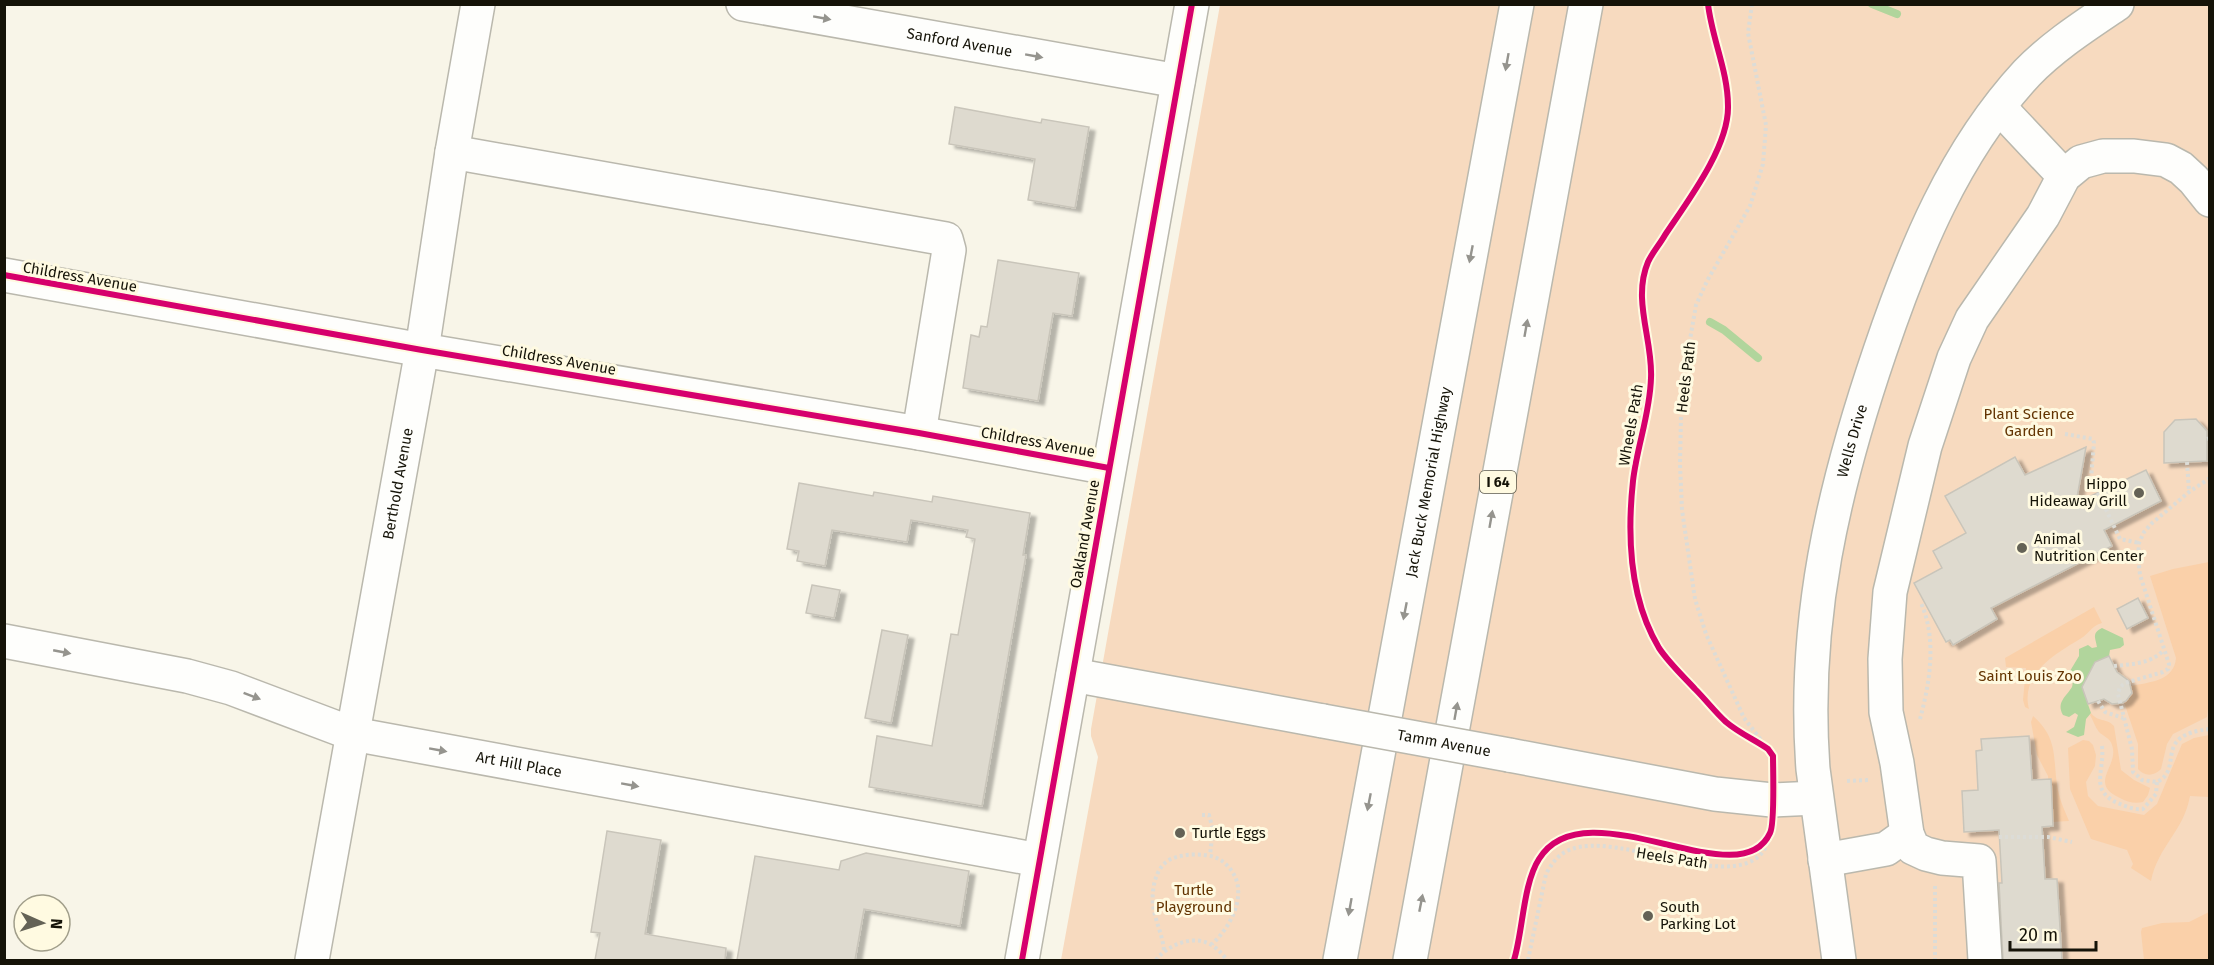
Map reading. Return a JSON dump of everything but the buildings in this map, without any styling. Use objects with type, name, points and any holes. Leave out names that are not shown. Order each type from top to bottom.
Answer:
[{"type":"main road","name":"Berthold Avenue","points":[[312,960],[422,350],[452,152],[478,4]]},
{"type":"main road","name":"Sanford Avenue","points":[[743,4],[1178,81]]},
{"type":"main road","name":"Oakland Avenue","points":[[1022,960],[1192,4]]},
{"type":"main road","name":"Jack Buck Memorial Highway","points":[[1340,960],[1517,4]]},
{"type":"main road","name":"I 64","points":[[1410,960],[1586,4]]},
{"type":"main road","name":"Wells Drive","points":[[1839,960],[1816,798],[1811,731],[1814,636],[1825,555],[1844,463],[1855,424],[1897,301],[1934,211],[1967,152],[1999,107],[2028,72],[2055,49],[2117,4]]},
{"type":"main road","points":[[1999,107],[2064,176]]},
{"type":"main road","points":[[452,152],[946,239],[949,250],[919,433]]},
{"type":"main road","points":[[1985,960],[1979,861],[1926,854],[1914,848],[1907,834],[1897,763],[1886,712],[1885,659],[1890,592],[1912,494],[1940,398],[1954,358],[1972,319],[2043,216],[2064,176],[2081,162],[2103,156],[2134,156],[2166,160],[2188,174],[2210,200]]},
{"type":"main road","name":"Childress Avenue","points":[[4,275],[422,350],[919,433],[1109,468]]},
{"type":"main road","name":"Art Hill Place","points":[[4,641],[187,676],[231,688],[353,734],[1039,860]]},
{"type":"main road","name":"Tamm Avenue","points":[[1072,675],[1715,794],[1772,816],[1816,798]]},
{"type":"main road","points":[[1825,860],[1886,849],[1907,834]]},
{"type":"path","points":[[2065,434],[2092,439],[2094,443],[2091,473],[2093,484],[2120,538],[2139,543]]},
{"type":"path","points":[[2187,462],[2189,492]]},
{"type":"path","points":[[2210,478],[2189,492],[2151,524],[2139,543],[2140,575],[2168,658],[2168,669],[2129,681],[2120,687],[2118,694],[2132,749],[2133,772],[2142,780],[2157,782],[2166,775],[2175,741],[2190,732],[2210,729]]},
{"type":"path","points":[[1919,724],[1926,691],[1930,644],[1927,620],[1920,598]]},
{"type":"path","points":[[2114,666],[2146,661],[2155,658],[2164,650]]},
{"type":"path","points":[[2098,701],[2105,712],[2123,718]]},
{"type":"path","points":[[1749,737],[1768,749],[1773,756],[1772,816],[1756,848]]},
{"type":"path","points":[[2102,746],[2103,761],[2100,783],[2104,794],[2110,799],[2135,809],[2144,809],[2156,794],[2157,782]]},
{"type":"path","points":[[1202,815],[1209,816],[1212,822],[1210,855]]},
{"type":"path","points":[[1164,950],[1152,904],[1156,876],[1163,865],[1170,860],[1191,856],[1210,855],[1224,862],[1232,872],[1236,883],[1238,898],[1231,923],[1212,944]]},
{"type":"path","points":[[1156,960],[1164,950],[1173,945],[1184,942],[1205,942],[1212,944],[1227,960]]},
{"type":"green space","points":[[1220,5],[2209,5],[2209,960],[1061,960],[1098,757],[1091,729]]},
{"type":"green space","points":[[2209,562],[2210,691],[2207,717],[2173,734],[2167,744],[2161,769],[2147,774],[2138,769],[2138,744],[2124,702],[2130,697],[2131,686],[2166,676],[2171,672],[2176,658],[2150,576]]},
{"type":"green space","name":"Saint Louis Zoo","points":[[2094,607],[2102,623],[2042,666],[2030,685],[2029,709],[2025,707],[2023,700],[2026,668],[2006,667],[2005,658]]},
{"type":"green space","points":[[2091,713],[2096,718],[2114,726],[2121,770],[2150,788],[2143,802],[2125,801],[2106,786],[2105,780],[2112,760],[2112,745],[2098,730]]},
{"type":"green space","points":[[2033,716],[2042,725],[2051,742],[2059,794],[2069,821],[2051,822],[2048,776],[2037,755],[2031,722]]},
{"type":"green space","points":[[2209,735],[2209,797],[2190,796],[2182,819],[2159,858],[2151,881],[2131,868],[2133,864],[2127,850],[2091,839],[2070,789],[2068,748],[2083,740],[2093,745],[2096,755],[2095,766],[2086,782],[2088,796],[2098,806],[2144,815],[2157,804],[2182,744],[2194,738]]},
{"type":"green space","points":[[2209,912],[2209,960],[2144,960],[2142,928],[2162,923],[2189,922]]},
{"type":"shaded area","points":[[2102,628],[2123,638],[2124,645],[2110,650],[2109,656],[2095,662],[2082,687],[2091,713],[2086,719],[2084,735],[2078,737],[2066,732],[2074,727],[2078,715],[2075,713],[2069,717],[2063,715],[2061,703],[2072,687],[2070,671],[2079,656],[2079,649],[2088,645],[2092,648],[2097,647],[2095,634]]},
{"type":"waterway","points":[[1872,4],[1897,14]]},
{"type":"waterway","points":[[1710,322],[1724,330],[1758,358]]},
{"type":"cycle path","points":[[1022,960],[1192,4]]},
{"type":"cycle path","name":"Wheels Path","points":[[1514,960],[1526,894],[1534,869],[1539,859],[1561,839],[1590,833],[1624,835],[1696,851],[1728,855],[1753,850],[1772,828],[1773,756],[1768,749],[1726,722],[1667,659],[1649,629],[1641,609],[1632,567],[1630,524],[1633,481],[1651,378],[1642,305],[1644,276],[1652,255],[1705,174],[1722,139],[1726,122],[1727,93],[1708,4]]},
{"type":"cycle path","points":[[4,275],[422,350],[919,433],[1109,468]]},
{"type":"place","name":"Hippo Hideaway Grill","points":[[2139,493]]},
{"type":"place","name":"Animal Nutrition Center","points":[[2022,548]]},
{"type":"place","name":"Turtle Eggs","points":[[1180,833]]},
{"type":"place","name":"South Parking Lot","points":[[1648,916]]},
{"type":"park label","name":"Plant Science Garden","points":[[2029,422]]},
{"type":"park label","name":"Turtle Playground","points":[[1194,898]]}]
